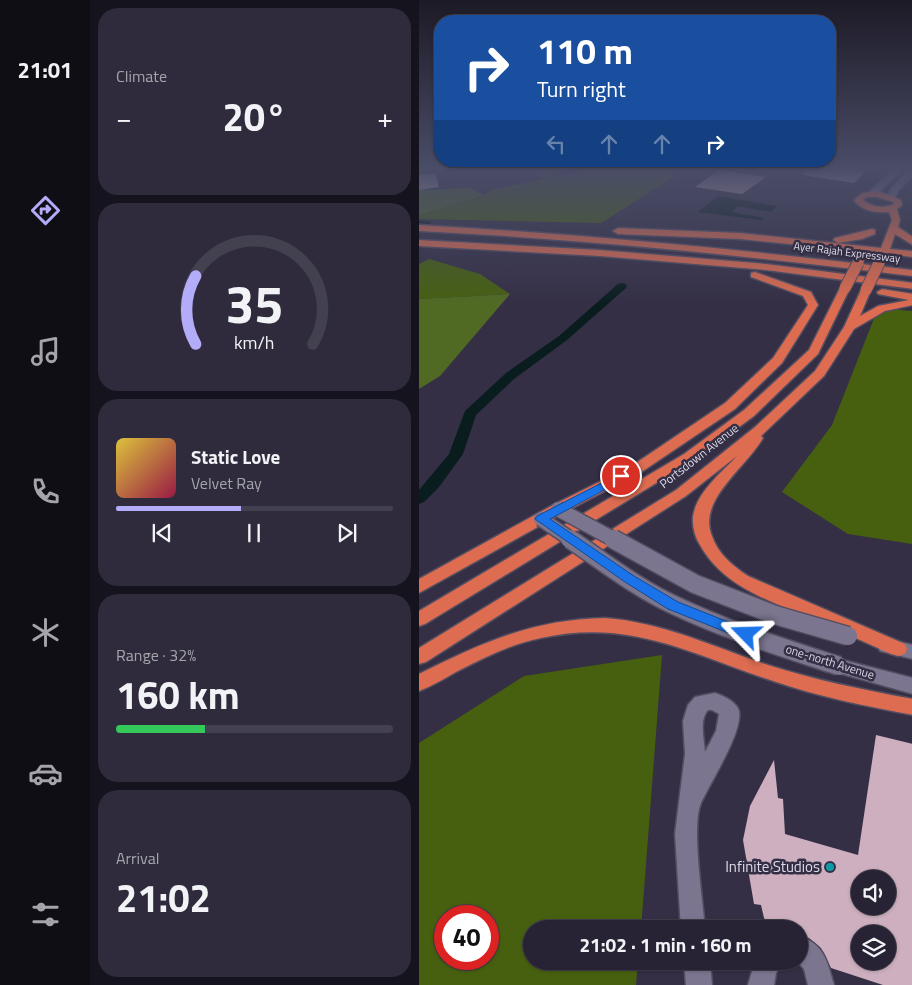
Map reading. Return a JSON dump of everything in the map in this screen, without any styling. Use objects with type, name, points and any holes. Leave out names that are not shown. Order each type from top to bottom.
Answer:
[{"type":"highway","name":"Portsdown Avenue","points":[[419,619],[689,456],[749,413],[814,351],[829,317],[865,250],[872,232],[879,223],[877,214]]},
{"type":"highway","points":[[894,214],[896,220],[893,228],[912,242]]},
{"type":"highway","points":[[454,229],[471,227],[740,236],[912,254]]},
{"type":"highway","name":"Ayer Rajah Expressway","points":[[419,228],[630,242],[771,255],[912,273]]},
{"type":"highway","name":"Portsdown Avenue","points":[[419,658],[681,493],[760,430],[820,373],[850,327],[885,252],[893,228]]},
{"type":"highway","points":[[807,242],[853,238],[872,232]]},
{"type":"highway","points":[[419,243],[600,254],[766,268],[912,286]]},
{"type":"highway","points":[[600,254],[912,297]]},
{"type":"highway","points":[[755,275],[807,294],[821,304],[829,317]]},
{"type":"highway","points":[[419,587],[558,509],[637,468],[730,406],[778,360],[813,305],[807,294]]},
{"type":"highway","points":[[850,327],[882,308],[912,302]]},
{"type":"highway","points":[[760,430],[751,448],[723,480],[701,511],[701,525],[711,552],[726,568],[751,586],[905,650]]},
{"type":"highway","points":[[419,683],[467,658],[513,639],[541,631],[577,626],[616,626],[643,630],[783,677],[912,707]]},
{"type":"street","points":[[558,509],[695,584],[775,615],[905,650]]},
{"type":"street","name":"one-north Avenue","points":[[541,519],[629,579],[673,605],[764,642],[839,666],[912,686]]},
{"type":"street","points":[[691,801],[687,834],[692,920]]},
{"type":"street","points":[[808,953],[814,959],[821,985]]},
{"type":"street","points":[[698,970],[699,985]]},
{"type":"street","points":[[761,985],[764,970]]},
{"type":"green space","points":[[425,214],[615,214],[601,223],[419,219],[419,216]]},
{"type":"green space","points":[[429,259],[480,274],[510,294],[419,299],[419,264]]},
{"type":"green space","points":[[510,294],[440,376],[419,389],[419,299]]},
{"type":"green space","points":[[890,309],[912,311],[912,544],[848,534],[782,492],[832,425],[875,316]]},
{"type":"green space","points":[[662,655],[642,920],[523,920],[523,970],[637,970],[636,985],[419,985],[419,743],[524,676]]},
{"type":"shaded area","points":[[713,214],[742,214],[764,218],[761,220]]},
{"type":"building","name":"Infinite Studios","points":[[876,735],[913,744],[913,985],[883,985],[831,968],[821,948],[808,938],[808,920],[765,920],[761,905],[754,904],[743,840],[750,806],[774,760],[778,798],[783,799],[785,834],[858,855]]},
{"type":"waterway","points":[[419,222],[429,223]]},
{"type":"waterway","points":[[419,499],[434,484],[456,454],[470,414],[510,376],[563,338],[622,286]]},
{"type":"place","name":"Infinite Studios","points":[[830,867]]},
{"type":"route","points":[[621,476],[541,519],[629,579],[673,605],[746,634]]}]
